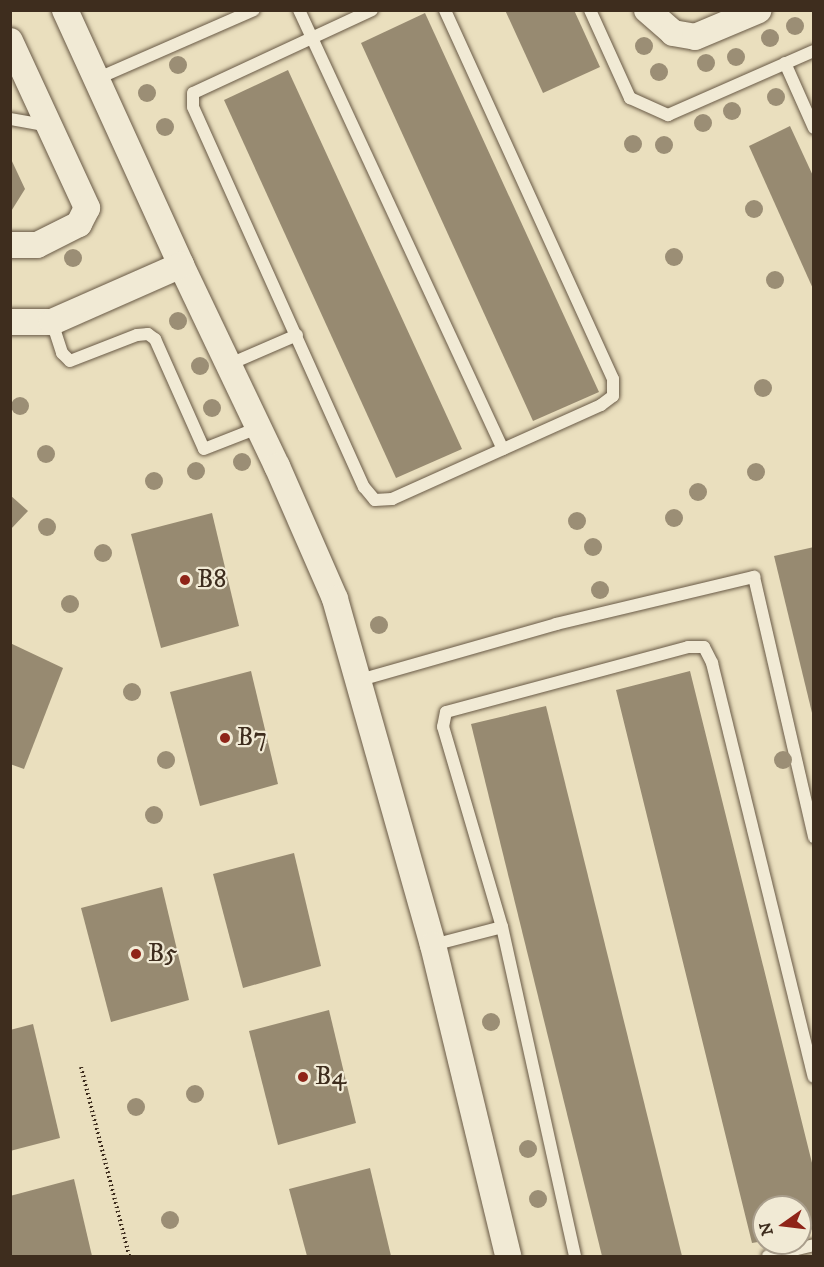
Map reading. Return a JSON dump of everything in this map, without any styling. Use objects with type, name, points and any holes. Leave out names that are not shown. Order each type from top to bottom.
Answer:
[{"type":"street","points":[[65,10],[181,265],[260,428],[335,599],[360,680],[433,945],[508,1257]]},
{"type":"street","points":[[647,11],[673,33],[695,37],[759,10]]},
{"type":"street","points":[[10,41],[87,208],[79,224],[37,245],[10,245]]},
{"type":"street","points":[[10,322],[52,322],[181,265]]},
{"type":"lane","points":[[96,79],[254,10]]},
{"type":"lane","points":[[299,10],[503,449]]},
{"type":"lane","points":[[372,10],[193,93],[194,107],[364,487],[375,500],[392,499],[601,405],[613,396],[613,379],[445,10]]},
{"type":"lane","points":[[590,10],[630,98],[668,115],[813,51]]},
{"type":"lane","points":[[785,63],[813,128]]},
{"type":"lane","points":[[10,119],[51,126]]},
{"type":"lane","points":[[52,322],[62,353],[70,361],[137,335],[148,334],[155,339],[204,449],[260,428]]},
{"type":"lane","points":[[230,364],[297,335]]},
{"type":"lane","points":[[360,680],[556,624],[754,577],[813,837]]},
{"type":"lane","points":[[575,1257],[502,927],[443,727],[446,712],[688,647],[704,646],[712,663],[813,1077]]},
{"type":"lane","points":[[433,945],[502,927]]},
{"type":"lane","points":[[768,1257],[813,1245]]},
{"type":"path","points":[[81,1067],[129,1257]]},
{"type":"building","points":[[505,10],[574,10],[600,67],[543,93]]},
{"type":"building","points":[[425,13],[599,392],[533,421],[361,43]]},
{"type":"building","points":[[288,70],[462,449],[396,478],[224,100]]},
{"type":"building","points":[[790,126],[814,178],[814,291],[749,146]]},
{"type":"building","points":[[10,157],[25,189],[10,213]]},
{"type":"building","points":[[10,495],[28,511],[10,530]]},
{"type":"building","name":"B8","points":[[212,513],[239,626],[161,648],[131,534]]},
{"type":"building","points":[[814,547],[814,717],[813,717],[774,556]]},
{"type":"building","points":[[10,643],[63,668],[24,769],[10,764]]},
{"type":"building","name":"B7","points":[[251,671],[278,784],[200,806],[170,692]]},
{"type":"building","points":[[690,671],[814,1171],[814,1229],[812,1229],[812,1195],[752,1195],[752,1243],[616,690]]},
{"type":"building","points":[[546,706],[682,1256],[602,1256],[471,724]]},
{"type":"building","points":[[294,853],[321,966],[243,988],[213,874]]},
{"type":"building","name":"B5","points":[[162,887],[189,1000],[111,1022],[81,908]]},
{"type":"building","name":"B4","points":[[329,1010],[356,1123],[278,1145],[249,1031]]},
{"type":"building","points":[[33,1024],[60,1138],[10,1151],[10,1030]]},
{"type":"building","points":[[370,1168],[391,1256],[307,1256],[289,1189]]},
{"type":"building","points":[[74,1179],[92,1256],[10,1256],[10,1196]]},
{"type":"place","name":"B8","points":[[185,580]]},
{"type":"place","name":"B7","points":[[225,738]]},
{"type":"place","name":"B5","points":[[136,954]]},
{"type":"place","name":"B4","points":[[303,1077]]}]
